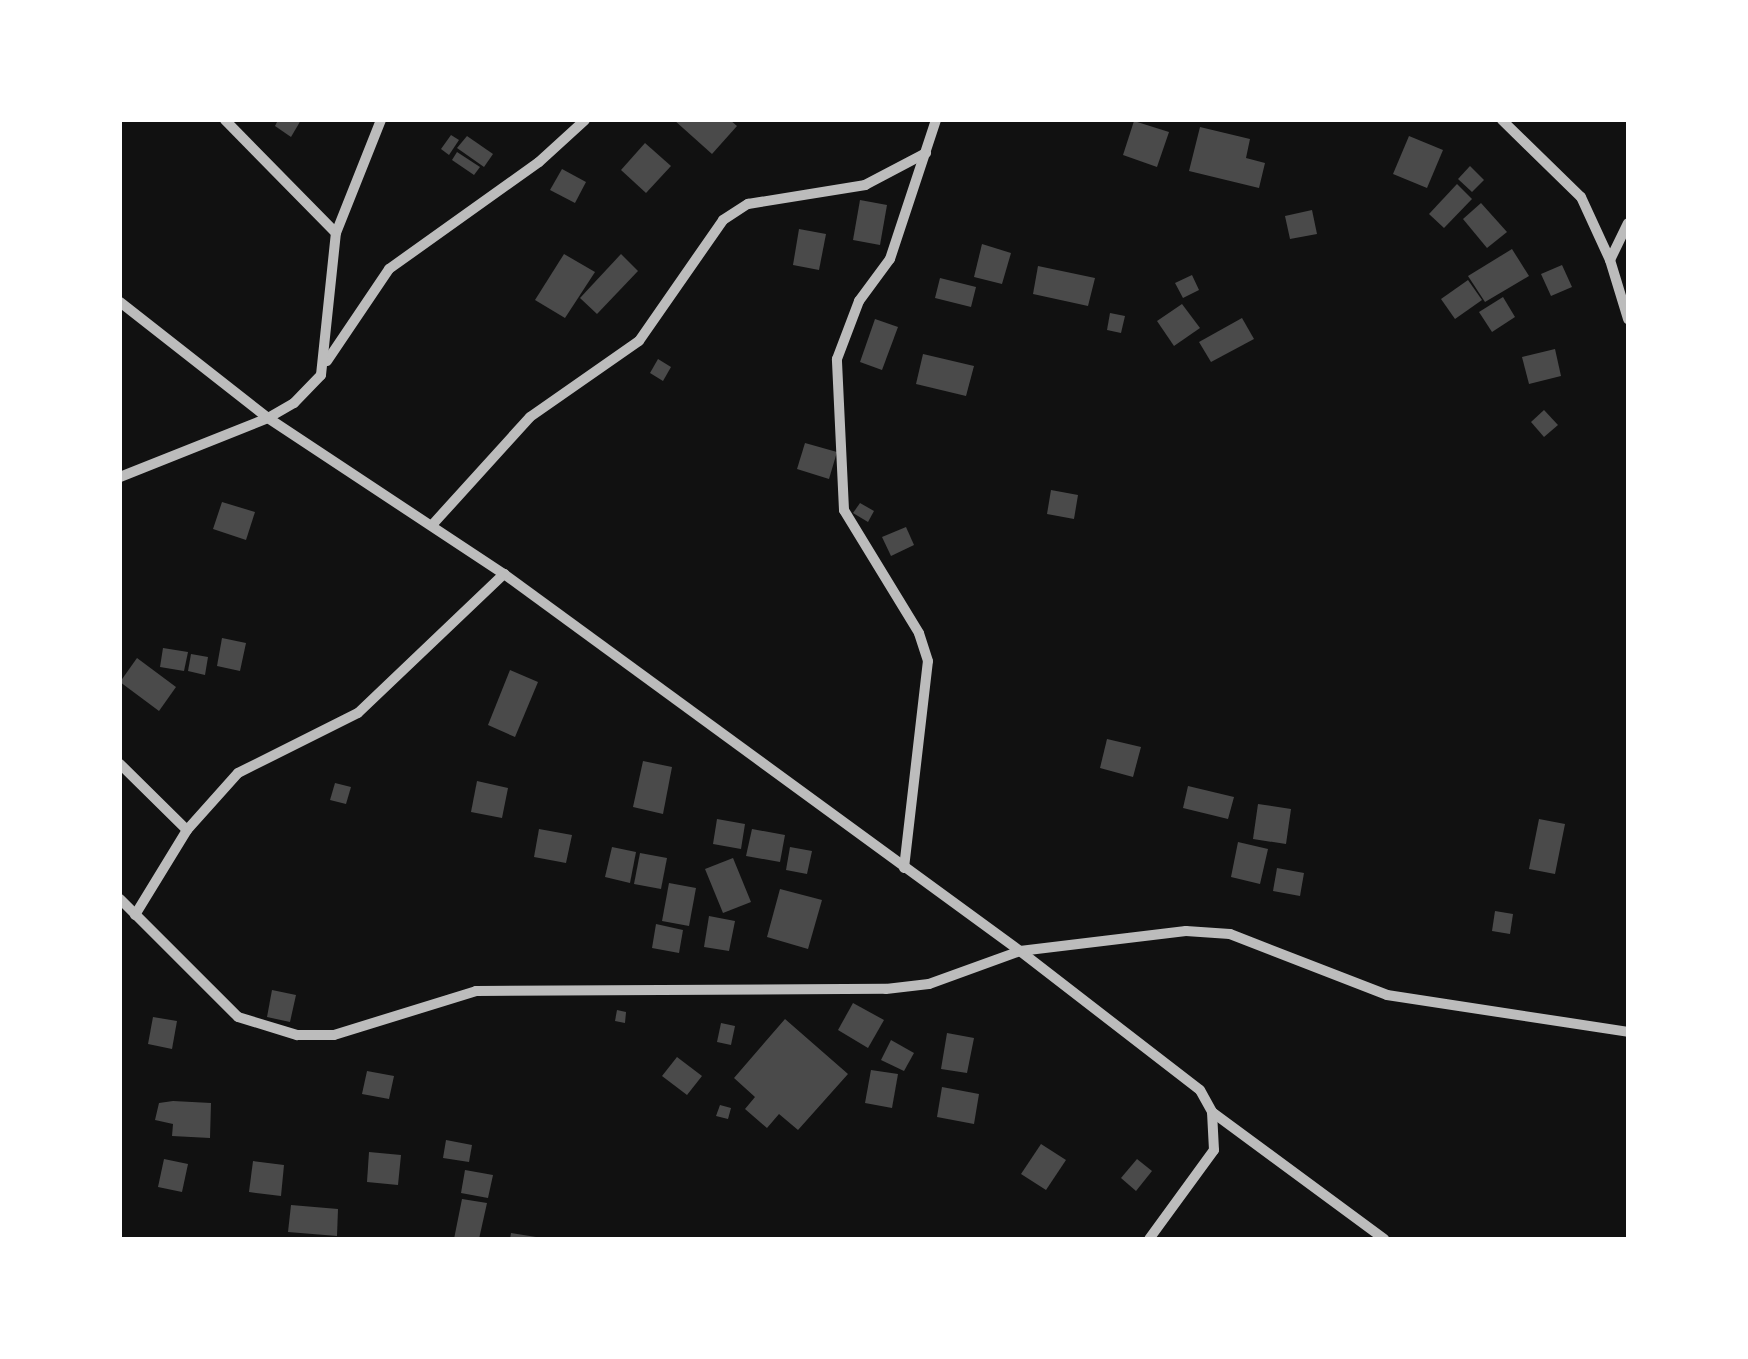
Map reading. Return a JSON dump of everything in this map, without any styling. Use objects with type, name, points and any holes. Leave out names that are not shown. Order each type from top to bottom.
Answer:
[{"type":"street","points":[[224,120],[336,233]]},
{"type":"street","points":[[327,360],[327,282],[336,233],[381,120]]},
{"type":"street","points":[[120,477],[268,418],[310,388],[388,269],[540,162],[585,120]]},
{"type":"street","points":[[904,868],[928,661],[920,633],[844,510],[837,360],[858,301],[890,258],[936,120]]},
{"type":"street","points":[[1502,120],[1580,197],[1610,260],[1628,319]]},
{"type":"street","points":[[433,524],[530,416],[639,342],[722,220],[748,204],[865,185],[927,153]]},
{"type":"street","points":[[1610,260],[1628,223]]},
{"type":"street","points":[[120,302],[268,418],[504,574],[1020,951],[1200,1090],[1212,1112],[1384,1239]]},
{"type":"street","points":[[134,915],[187,830],[238,773],[358,712],[504,574]]},
{"type":"street","points":[[120,764],[187,830]]},
{"type":"street","points":[[120,899],[238,1017],[297,1035],[334,1035],[476,991],[886,989],[929,984],[1020,951],[1186,931],[1230,934],[1386,995],[1628,1032]]},
{"type":"street","points":[[1149,1239],[1214,1150],[1212,1112]]},
{"type":"building","points":[[278,120],[301,120],[291,137],[275,126]]},
{"type":"building","points":[[674,120],[730,120],[737,126],[712,154]]},
{"type":"building","points":[[1134,121],[1169,132],[1157,167],[1123,155]]},
{"type":"building","points":[[1200,127],[1250,139],[1246,158],[1265,163],[1259,188],[1189,171]]},
{"type":"building","points":[[451,135],[459,140],[449,155],[441,149]]},
{"type":"building","points":[[467,136],[493,154],[484,167],[457,148]]},
{"type":"building","points":[[1409,136],[1443,150],[1427,188],[1393,174]]},
{"type":"building","points":[[645,143],[671,166],[646,193],[621,170]]},
{"type":"building","points":[[457,152],[480,167],[474,175],[452,160]]},
{"type":"building","points":[[1470,166],[1484,180],[1472,192],[1458,179]]},
{"type":"building","points":[[562,169],[586,182],[575,203],[550,190]]},
{"type":"building","points":[[1457,184],[1472,199],[1444,228],[1429,214]]},
{"type":"building","points":[[860,200],[887,205],[880,245],[853,240]]},
{"type":"building","points":[[1481,203],[1507,232],[1487,248],[1463,219]]},
{"type":"building","points":[[1312,210],[1317,234],[1290,239],[1285,216]]},
{"type":"building","points":[[799,229],[826,234],[819,270],[793,265]]},
{"type":"building","points":[[982,244],[1011,253],[1002,284],[974,277]]},
{"type":"building","points":[[1512,249],[1529,276],[1485,302],[1468,276]]},
{"type":"building","points":[[564,254],[595,272],[565,318],[535,300]]},
{"type":"building","points":[[621,254],[638,271],[597,314],[580,298]]},
{"type":"building","points":[[1562,265],[1572,287],[1551,296],[1541,274]]},
{"type":"building","points":[[1038,266],[1095,278],[1088,306],[1033,294]]},
{"type":"building","points":[[1192,275],[1199,290],[1183,298],[1175,283]]},
{"type":"building","points":[[940,278],[976,287],[971,307],[935,298]]},
{"type":"building","points":[[1468,280],[1482,300],[1455,319],[1441,299]]},
{"type":"building","points":[[1503,297],[1515,317],[1492,332],[1479,312]]},
{"type":"building","points":[[1182,304],[1200,328],[1174,346],[1157,321]]},
{"type":"building","points":[[1110,313],[1125,316],[1121,333],[1107,330]]},
{"type":"building","points":[[1242,318],[1254,339],[1211,362],[1199,342]]},
{"type":"building","points":[[875,319],[898,327],[882,370],[860,362]]},
{"type":"building","points":[[1555,349],[1561,376],[1529,384],[1522,357]]},
{"type":"building","points":[[923,354],[974,366],[966,396],[916,384]]},
{"type":"building","points":[[658,359],[671,367],[663,381],[650,373]]},
{"type":"building","points":[[1544,410],[1558,425],[1544,437],[1531,422]]},
{"type":"building","points":[[805,443],[837,452],[829,479],[797,469]]},
{"type":"building","points":[[1051,490],[1078,495],[1074,519],[1047,514]]},
{"type":"building","points":[[222,502],[255,512],[246,540],[213,529]]},
{"type":"building","points":[[860,503],[874,511],[868,522],[853,513]]},
{"type":"building","points":[[906,527],[914,545],[891,556],[882,537]]},
{"type":"building","points":[[222,638],[246,643],[240,671],[217,666]]},
{"type":"building","points":[[163,648],[188,652],[184,671],[160,667]]},
{"type":"building","points":[[191,654],[208,657],[205,675],[188,671]]},
{"type":"building","points":[[137,658],[176,687],[159,711],[120,682]]},
{"type":"building","points":[[510,670],[538,682],[515,737],[488,725]]},
{"type":"building","points":[[1107,739],[1141,747],[1133,777],[1100,768]]},
{"type":"building","points":[[643,761],[672,767],[663,814],[633,807]]},
{"type":"building","points":[[477,781],[508,788],[502,818],[471,812]]},
{"type":"building","points":[[335,783],[351,787],[346,804],[330,800]]},
{"type":"building","points":[[1188,786],[1234,797],[1228,819],[1183,808]]},
{"type":"building","points":[[1258,804],[1291,809],[1286,844],[1253,839]]},
{"type":"building","points":[[717,819],[745,824],[741,849],[713,844]]},
{"type":"building","points":[[1539,819],[1565,824],[1555,874],[1529,869]]},
{"type":"building","points":[[539,829],[572,835],[566,863],[534,857]]},
{"type":"building","points":[[752,829],[785,835],[780,862],[746,856]]},
{"type":"building","points":[[1238,842],[1268,849],[1260,884],[1231,877]]},
{"type":"building","points":[[612,847],[636,852],[630,883],[605,877]]},
{"type":"building","points":[[790,847],[812,851],[807,874],[786,870]]},
{"type":"building","points":[[640,853],[667,858],[661,889],[634,884]]},
{"type":"building","points":[[733,858],[751,902],[723,913],[705,869]]},
{"type":"building","points":[[1277,868],[1304,873],[1300,896],[1273,891]]},
{"type":"building","points":[[669,883],[696,888],[689,926],[662,921]]},
{"type":"building","points":[[780,889],[822,900],[808,949],[767,937]]},
{"type":"building","points":[[1495,911],[1513,914],[1510,934],[1492,931]]},
{"type":"building","points":[[709,916],[735,921],[729,951],[704,947]]},
{"type":"building","points":[[656,924],[683,930],[679,953],[652,948]]},
{"type":"building","points":[[272,990],[296,995],[290,1022],[267,1017]]},
{"type":"building","points":[[853,1003],[884,1020],[868,1048],[838,1030]]},
{"type":"building","points":[[617,1010],[626,1012],[625,1023],[615,1021]]},
{"type":"building","points":[[153,1017],[177,1021],[172,1049],[148,1044]]},
{"type":"building","points":[[785,1019],[848,1074],[798,1130],[779,1114],[767,1128],[745,1109],[755,1097],[734,1078]]},
{"type":"building","points":[[721,1023],[735,1026],[731,1045],[717,1042]]},
{"type":"building","points":[[947,1033],[974,1038],[967,1073],[941,1069]]},
{"type":"building","points":[[891,1040],[914,1053],[904,1071],[881,1060]]},
{"type":"building","points":[[677,1057],[702,1076],[687,1095],[662,1076]]},
{"type":"building","points":[[871,1070],[898,1074],[892,1108],[865,1103]]},
{"type":"building","points":[[367,1071],[394,1076],[389,1099],[362,1094]]},
{"type":"building","points":[[942,1087],[979,1094],[974,1124],[937,1117]]},
{"type":"building","points":[[159,1103],[211,1103],[210,1138],[172,1136],[173,1124],[155,1120]]},
{"type":"building","points":[[720,1105],[731,1108],[728,1119],[716,1116]]},
{"type":"building","points":[[446,1140],[472,1145],[469,1162],[443,1158]]},
{"type":"building","points":[[1041,1144],[1066,1160],[1046,1190],[1021,1174]]},
{"type":"building","points":[[369,1152],[401,1155],[398,1185],[367,1182]]},
{"type":"building","points":[[164,1159],[188,1164],[182,1192],[158,1187]]},
{"type":"building","points":[[1137,1159],[1152,1171],[1136,1191],[1121,1178]]},
{"type":"building","points":[[253,1161],[284,1165],[281,1196],[249,1192]]},
{"type":"building","points":[[465,1170],[493,1175],[488,1198],[461,1193]]},
{"type":"building","points":[[462,1199],[487,1203],[479,1239],[454,1239]]},
{"type":"building","points":[[291,1205],[338,1209],[337,1236],[288,1232]]},
{"type":"building","points":[[511,1233],[536,1237],[536,1239],[510,1239]]}]
